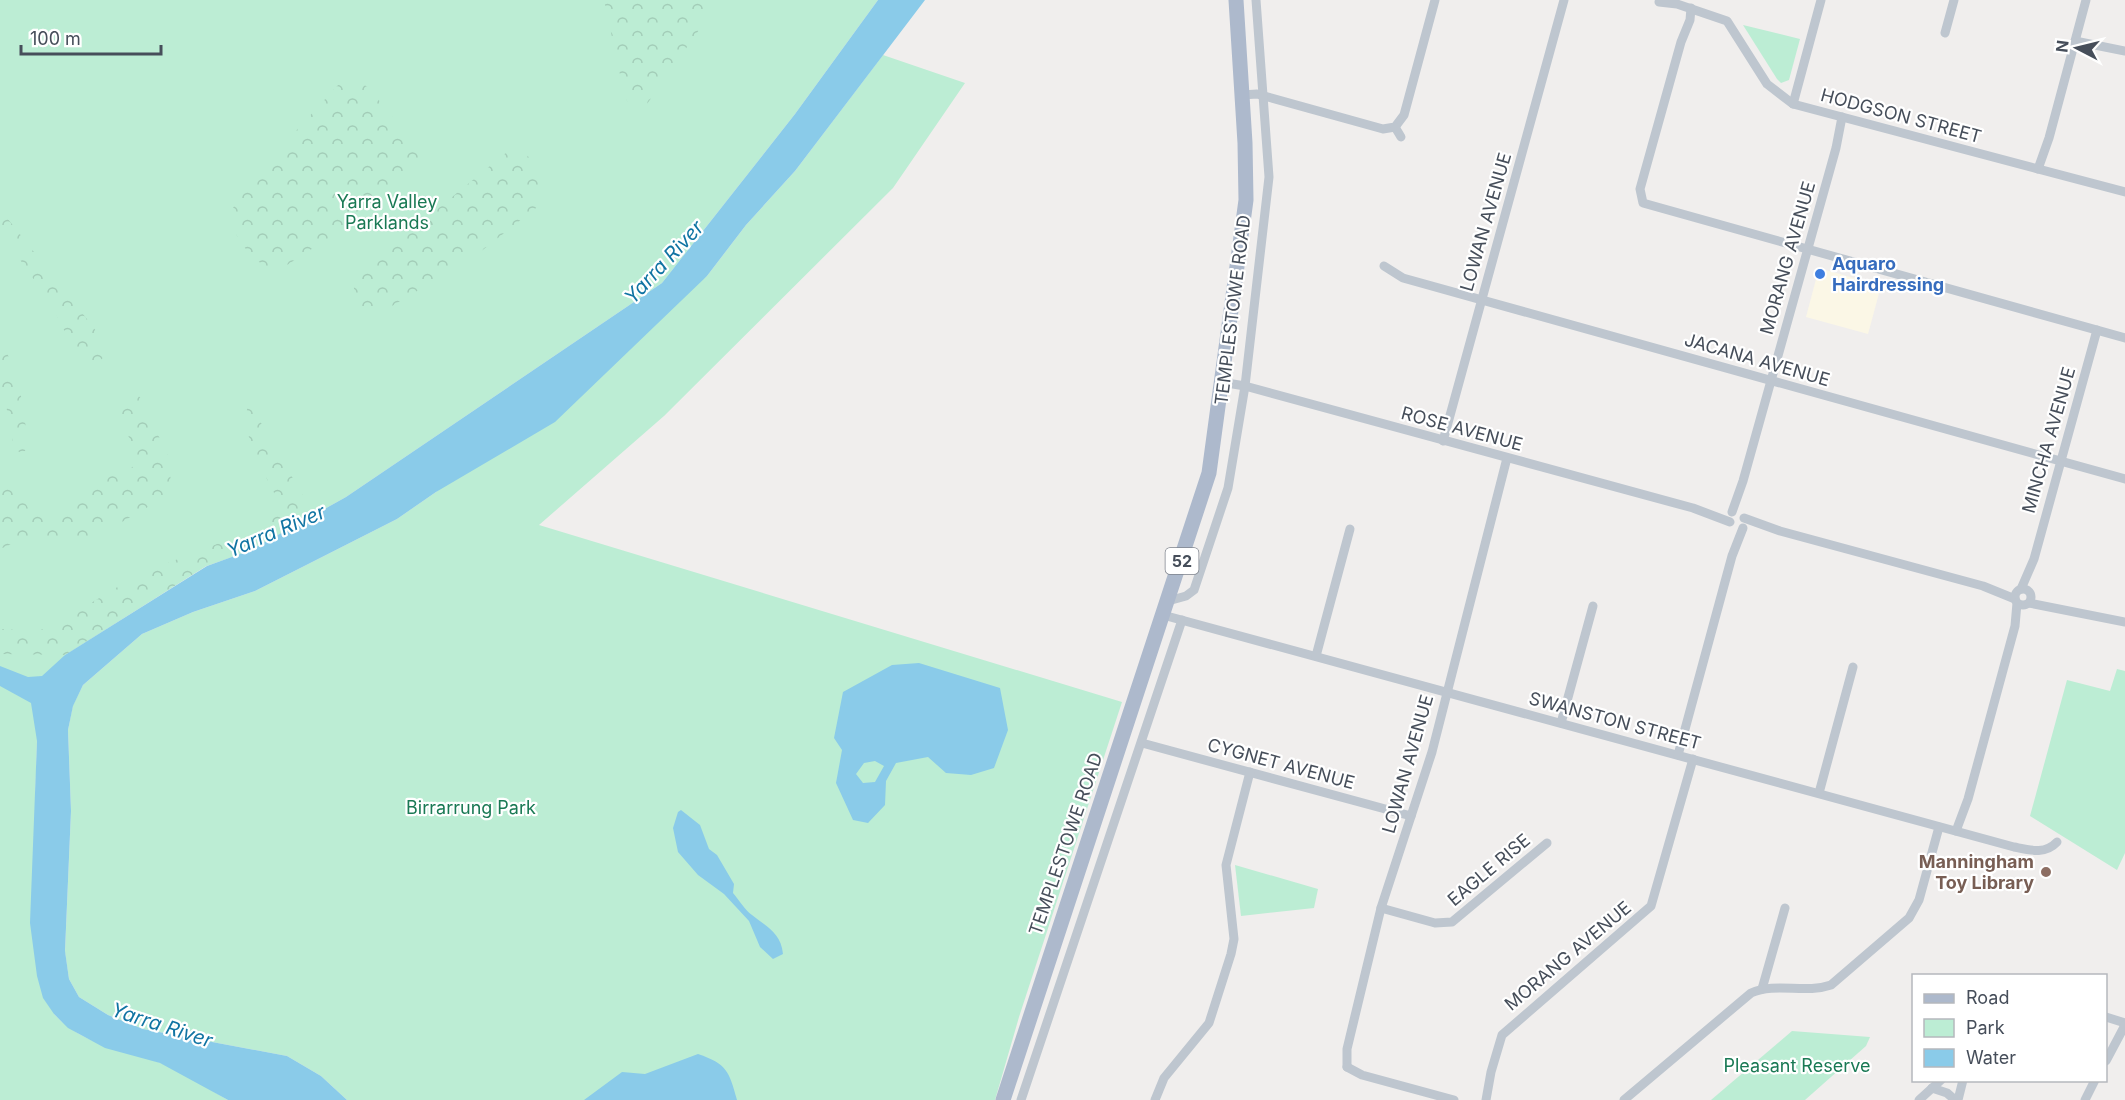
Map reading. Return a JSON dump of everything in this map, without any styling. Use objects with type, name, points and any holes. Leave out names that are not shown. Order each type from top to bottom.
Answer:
[{"type":"main road","name":"TEMPLESTOWE ROAD","points":[[1003,1100],[1209,473],[1246,200],[1236,0]]},
{"type":"street","name":"TEMPLESTOWE ROAD","points":[[1165,608],[1194,590],[1228,488],[1245,386],[1269,177],[1256,0]]},
{"type":"street","points":[[1242,95],[1263,96],[1383,129],[1395,127],[1404,116],[1435,0]]},
{"type":"street","name":"LOWAN AVENUE","points":[[1443,441],[1565,0]]},
{"type":"street","points":[[1793,104],[1821,0]]},
{"type":"street","points":[[1945,33],[1953,0]]},
{"type":"street","points":[[2040,170],[2086,0]]},
{"type":"street","name":"HODGSON STREET","points":[[1654,1],[1677,4],[1690,11],[1730,24],[1767,84],[1793,104],[2125,192]]},
{"type":"street","points":[[1641,200],[1640,189],[1681,42],[1690,20],[1690,11]]},
{"type":"street","points":[[2076,38],[2125,51]]},
{"type":"street","name":"MORANG AVENUE","points":[[1678,755],[1732,556],[1743,481],[1845,118]]},
{"type":"street","points":[[1395,127],[1401,138]]},
{"type":"street","points":[[1631,205],[1641,200]]},
{"type":"street","points":[[1641,200],[1652,207],[2125,338]]},
{"type":"street","name":"JACANA AVENUE","points":[[1384,266],[1403,278],[2125,479]]},
{"type":"street","name":"MINCHA AVENUE","points":[[1959,832],[2097,330]]},
{"type":"street","name":"ROSE AVENUE","points":[[1221,382],[1245,386],[2023,597],[2125,622]]},
{"type":"street","name":"LOWAN AVENUE","points":[[1347,1067],[1347,1049],[1381,908],[1432,752],[1507,458]]},
{"type":"street","points":[[1316,656],[1350,529]]},
{"type":"street","points":[[1561,723],[1593,606]]},
{"type":"street","name":"SWANSTON STREET","points":[[1165,608],[1182,620],[1939,827],[2030,850],[2047,850],[2057,842]]},
{"type":"street","points":[[1021,1100],[1182,620]]},
{"type":"street","points":[[1819,793],[1853,667]]},
{"type":"street","name":"CYGNET AVENUE","points":[[1142,743],[1411,816]]},
{"type":"street","name":"MORANG AVENUE","points":[[1480,1100],[1500,1041],[1507,1030],[1651,906],[1693,759]]},
{"type":"street","points":[[1155,1100],[1164,1078],[1209,1023],[1231,954],[1234,939],[1226,864],[1250,772]]},
{"type":"street","points":[[1624,1100],[1745,997],[1762,989],[1818,988],[1831,985],[1902,926],[1918,900],[1939,827]]},
{"type":"street","name":"EAGLE RISE","points":[[1381,908],[1435,923],[1452,922],[1547,843]]},
{"type":"street","points":[[1762,989],[1785,908]]},
{"type":"street","points":[[2107,1017],[2125,1024],[2107,1059]]},
{"type":"street","points":[[1337,1072],[1347,1067],[1362,1075],[1454,1100]]},
{"type":"street","name":"MORANG AVENUE","points":[[1486,1100],[1491,1072]]},
{"type":"street","points":[[1919,1100],[1939,1082]]},
{"type":"street","points":[[1932,1088],[1947,1093],[1956,1100],[1962,1082]]},
{"type":"street","points":[[2085,1100],[2094,1082]]},
{"type":"shaded area","points":[[1819,268],[1881,286],[1868,334],[1806,317]]},
{"type":"green space","name":"Yarra Valley Parklands","points":[[0,0],[878,0],[795,114],[662,283],[346,497],[251,550],[206,566],[65,655],[37,741],[35,804],[54,1014],[77,1033],[103,1045],[158,1062],[228,1100],[0,1100]]},
{"type":"green space","points":[[604,0],[720,0],[647,104],[633,108],[625,98]]},
{"type":"green space","points":[[1743,25],[1800,39],[1789,80],[1781,83],[1777,79]]},
{"type":"green space","name":"Birrarrung Park","points":[[883,55],[965,83],[893,188],[664,416],[539,525],[1122,702],[1019,1017],[995,1100],[347,1100],[321,1076],[287,1056],[143,1029],[108,1015],[79,997],[69,979],[65,952],[71,811],[68,730],[73,705],[83,685],[142,634],[193,612],[255,591],[397,519],[436,492],[707,276],[746,225],[795,171]]},
{"type":"green space","points":[[354,78],[369,88],[422,154],[420,167],[414,176],[344,228],[284,267],[267,268],[249,254],[232,228],[233,208],[248,183],[339,84]]},
{"type":"green space","points":[[507,152],[523,152],[539,166],[544,186],[536,208],[475,256],[387,309],[366,312],[355,298],[353,278],[362,260],[413,229]]},
{"type":"green space","points":[[0,209],[94,328],[104,344],[103,358],[96,363],[86,362],[76,354],[51,304],[0,231]]},
{"type":"green space","points":[[0,338],[18,377],[28,441],[25,451],[19,452],[13,445],[11,422],[1,392]]},
{"type":"green space","points":[[128,393],[140,397],[169,458],[171,485],[165,497],[103,533],[73,541],[21,540],[0,549],[0,476],[10,476],[31,513],[45,517],[59,510],[85,485],[115,472],[130,469],[137,463],[119,409],[118,400]]},
{"type":"green space","points":[[249,402],[314,515],[251,550],[206,566],[65,655],[0,654],[0,629],[37,631],[53,626],[139,574],[269,524],[278,510],[277,499],[250,439],[247,427]]},
{"type":"green space","points":[[2117,669],[2125,671],[2125,853],[2117,870],[2030,816],[2067,680],[2110,691]]},
{"type":"green space","points":[[1235,865],[1318,889],[1314,908],[1241,916]]},
{"type":"green space","name":"Pleasant Reserve","points":[[1792,1031],[1870,1037],[1866,1046],[1805,1100],[1711,1100]]},
{"type":"water","points":[[878,0],[925,0],[795,171],[746,225],[707,276],[555,422],[436,492],[397,519],[255,591],[193,612],[142,634],[83,685],[73,706],[68,730],[71,811],[65,951],[69,979],[79,997],[108,1015],[143,1029],[287,1056],[321,1076],[347,1100],[228,1100],[160,1063],[105,1048],[68,1028],[43,998],[37,976],[30,923],[37,741],[31,703],[0,686],[0,666],[28,677],[42,676],[65,655],[207,566],[251,550],[346,497],[662,283],[795,114]]},
{"type":"water","points":[[919,663],[1000,688],[1008,730],[994,768],[971,775],[946,773],[928,757],[896,763],[886,781],[885,805],[868,823],[853,820],[836,783],[842,750],[834,738],[843,692],[892,665]],"holes":[[[875,761],[884,766],[875,782],[863,783],[856,774],[864,763]]]},
{"type":"water","points":[[681,810],[700,825],[709,849],[717,855],[734,884],[733,893],[749,913],[776,936],[783,954],[773,959],[760,947],[749,921],[724,894],[698,875],[678,852],[673,828],[678,812]]},
{"type":"water","points":[[698,1054],[721,1065],[729,1075],[737,1100],[584,1100],[622,1072],[645,1074]]},
{"type":"place","name":"Aquaro Hairdressing","points":[[1820,274]]},
{"type":"place","name":"Manningham Toy Library","points":[[2046,872]]},
{"type":"water label","name":"Yarra River","points":[[664,262]]},
{"type":"water label","name":"Yarra River","points":[[276,531]]},
{"type":"water label","name":"Yarra River","points":[[162,1025]]}]
